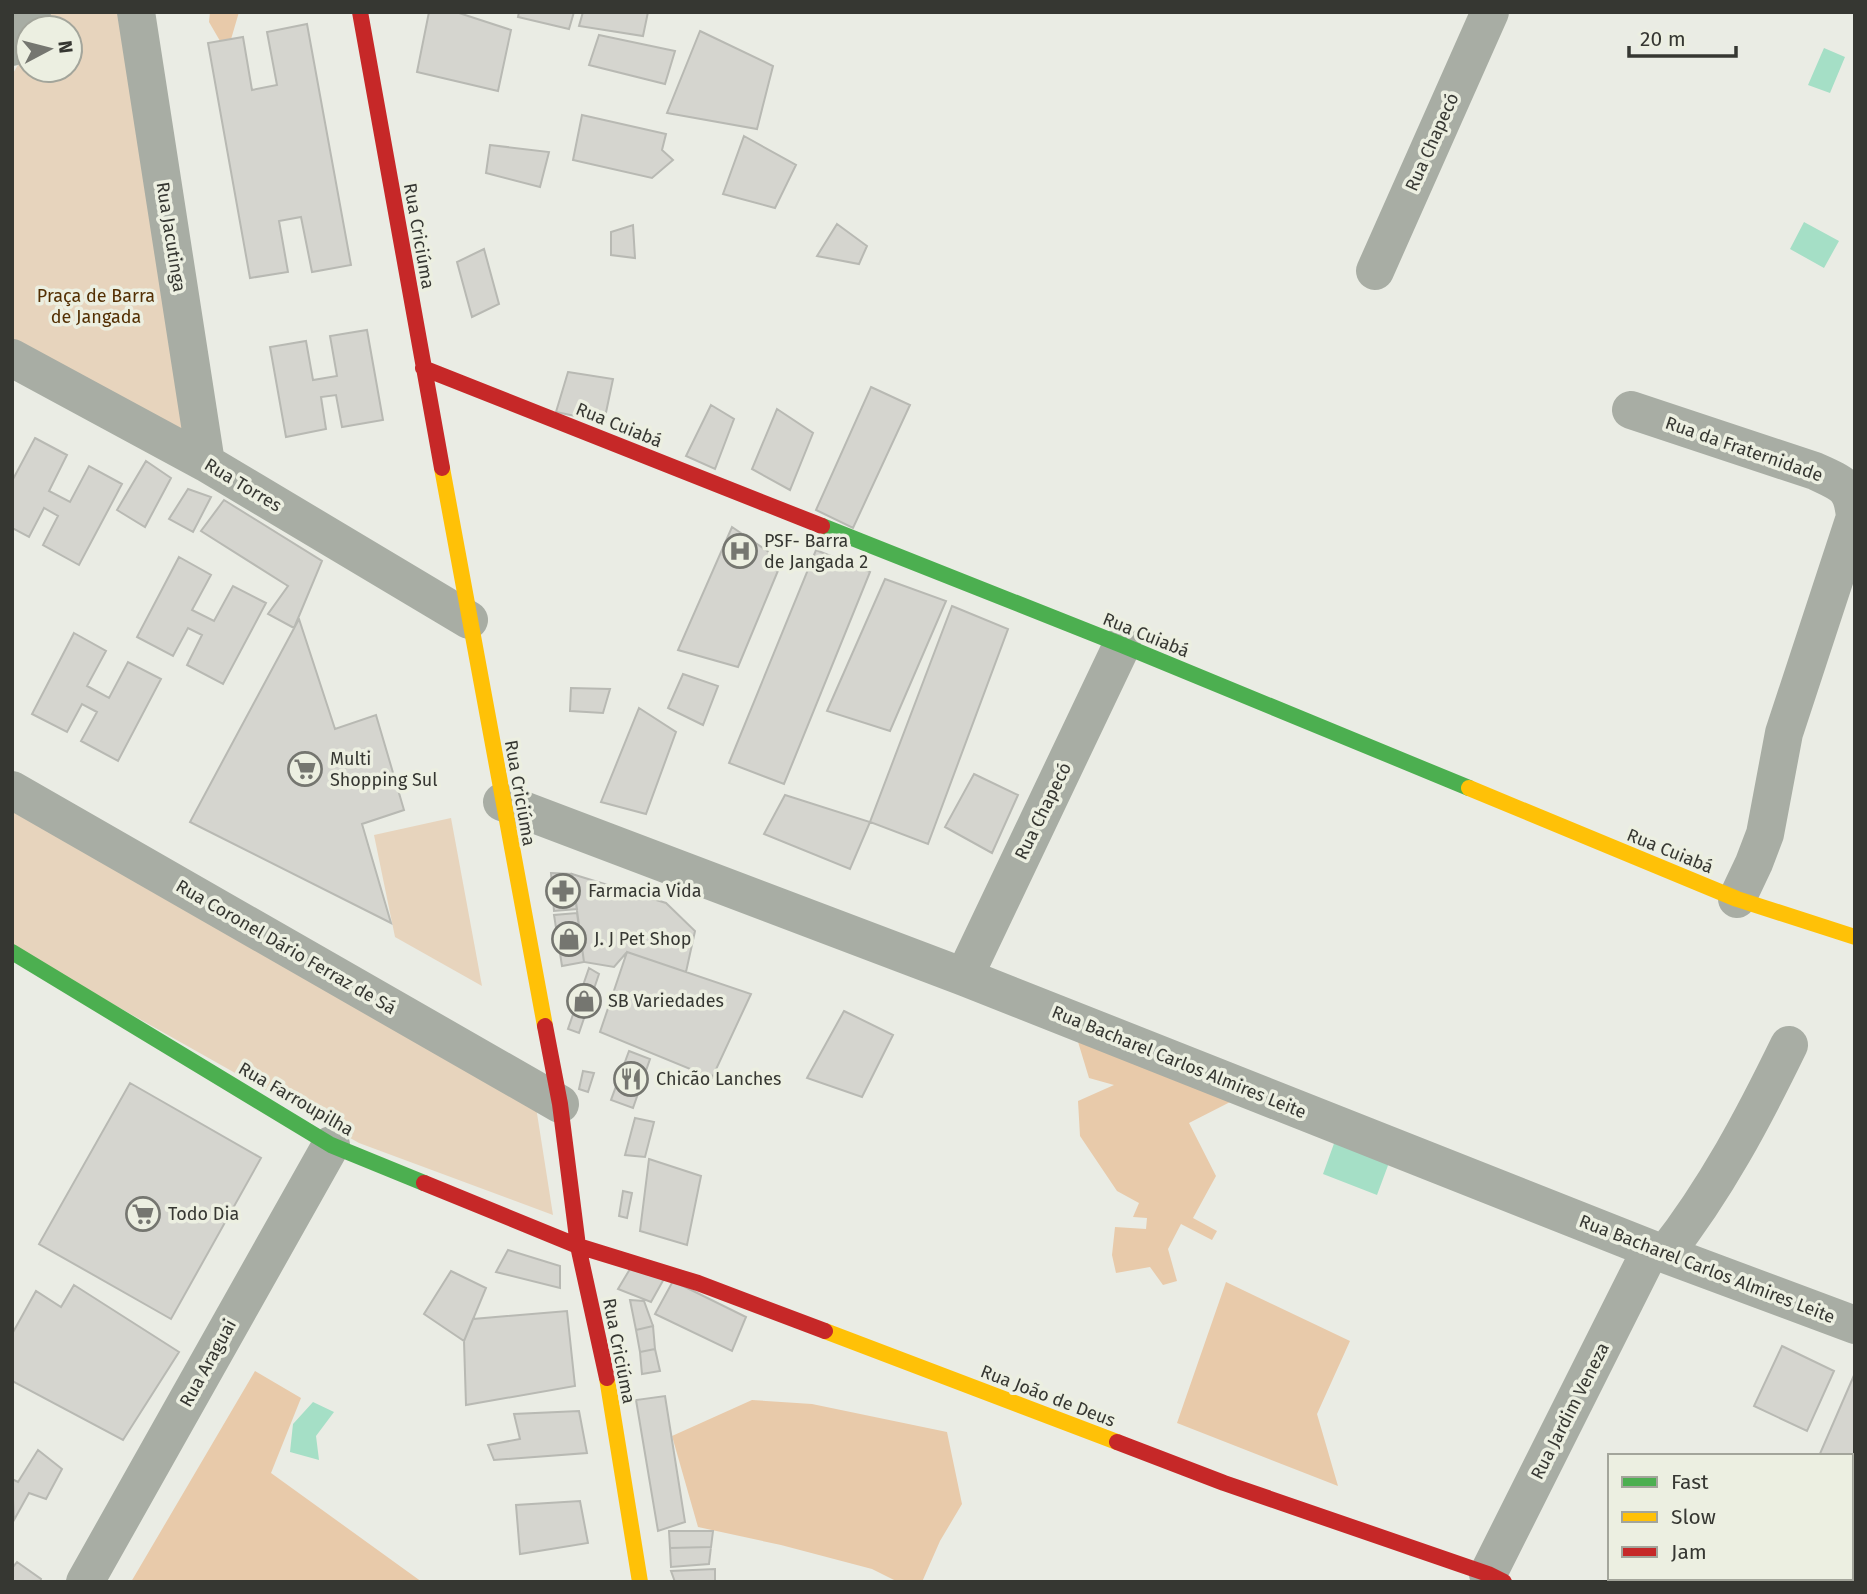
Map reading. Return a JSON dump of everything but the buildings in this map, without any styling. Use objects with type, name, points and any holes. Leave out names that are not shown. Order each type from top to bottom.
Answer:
[{"type":"street","points":[[12,47],[32,12]]},
{"type":"street","name":"Rua Jacutinga","points":[[136,12],[206,463]]},
{"type":"street","name":"Rua Criciúma","points":[[360,12],[502,802],[560,1104],[578,1246],[604,1362],[640,1582]]},
{"type":"street","name":"Rua Chapecó","points":[[1374,271],[1490,12]]},
{"type":"street","name":"Rua Torres","points":[[12,358],[206,463],[470,620]]},
{"type":"street","name":"Rua Cuiabá","points":[[423,368],[1122,645],[1737,900],[1855,937]]},
{"type":"street","name":"Rua da Fraternidade","points":[[1631,410],[1815,471],[1840,484],[1853,496],[1855,517],[1784,733],[1765,834],[1737,900]]},
{"type":"street","name":"Rua Chapecó","points":[[964,977],[1122,645]]},
{"type":"street","name":"Rua Coronel Dário Ferraz de Sá","points":[[12,790],[560,1104]]},
{"type":"street","name":"Rua Bacharel Carlos Almires Leite","points":[[502,802],[964,977],[1658,1251],[1855,1325]]},
{"type":"street","name":"Rua Farroupilha","points":[[12,952],[331,1145],[578,1246]]},
{"type":"street","name":"Rua Jardim Veneza","points":[[1496,1578],[1658,1251],[1697,1213],[1765,1094],[1788,1045]]},
{"type":"street","name":"Rua Araguai","points":[[85,1582],[331,1145]]},
{"type":"street","name":"Rua João de Deus","points":[[578,1246],[698,1283],[1224,1483],[1496,1578]]},
{"type":"green space","name":"Praça de Barra de Jangada","points":[[135,12],[207,468],[12,359],[12,75],[14,72],[14,84],[84,84],[84,14],[48,14]]},
{"type":"green space","points":[[12,784],[533,1088],[553,1215],[359,1143],[12,947]]},
{"type":"green space","points":[[451,818],[482,986],[395,937],[374,835]]},
{"type":"shaded area","points":[[210,12],[239,12],[227,53],[209,22]]},
{"type":"shaded area","points":[[1824,48],[1845,57],[1830,93],[1808,85]]},
{"type":"shaded area","points":[[1804,222],[1839,241],[1824,268],[1790,249]]},
{"type":"shaded area","points":[[1075,1032],[1236,1099],[1189,1123],[1216,1176],[1193,1218],[1217,1231],[1212,1240],[1181,1224],[1168,1249],[1177,1281],[1163,1285],[1150,1267],[1116,1273],[1112,1255],[1115,1227],[1146,1229],[1147,1218],[1133,1217],[1139,1203],[1117,1191],[1080,1136],[1078,1101],[1114,1085],[1089,1078]]},
{"type":"shaded area","points":[[1336,1138],[1390,1160],[1377,1195],[1323,1174]]},
{"type":"shaded area","points":[[1226,1282],[1350,1341],[1317,1414],[1338,1486],[1177,1423]]},
{"type":"shaded area","points":[[255,1371],[301,1398],[271,1473],[422,1582],[131,1582]]},
{"type":"shaded area","points":[[752,1400],[812,1404],[947,1432],[962,1504],[940,1541],[922,1582],[898,1582],[872,1569],[698,1527],[672,1436]]},
{"type":"shaded area","points":[[313,1402],[334,1412],[316,1436],[319,1460],[290,1452],[293,1424]]},
{"type":"traffic: fast","points":[[822,526],[1122,645],[1469,788]]},
{"type":"traffic: fast","points":[[12,952],[331,1145],[424,1183]]},
{"type":"traffic: slow","points":[[442,468],[545,1026]]},
{"type":"traffic: slow","points":[[1469,788],[1737,899],[1855,937]]},
{"type":"traffic: slow","points":[[825,1331],[1117,1442]]},
{"type":"traffic: slow","points":[[607,1378],[640,1582]]},
{"type":"traffic: jam","points":[[360,12],[442,468]]},
{"type":"traffic: jam","points":[[423,368],[822,526]]},
{"type":"traffic: jam","points":[[545,1026],[560,1104],[578,1246],[607,1378]]},
{"type":"traffic: jam","points":[[424,1183],[578,1246],[698,1283],[825,1331]]},
{"type":"traffic: jam","points":[[1117,1442],[1224,1483],[1488,1574],[1504,1582]]},
{"type":"place","name":"PSF- Barra de Jangada 2","points":[[740,551]]},
{"type":"place","name":"Multi Shopping Sul","points":[[305,769]]},
{"type":"place","name":"Farmacia Vida","points":[[563,891]]},
{"type":"place","name":"J. J Pet Shop","points":[[569,939]]},
{"type":"place","name":"SB Variedades","points":[[584,1001]]},
{"type":"place","name":"Chicão Lanches","points":[[631,1079]]},
{"type":"place","name":"Todo Dia","points":[[143,1214]]}]
